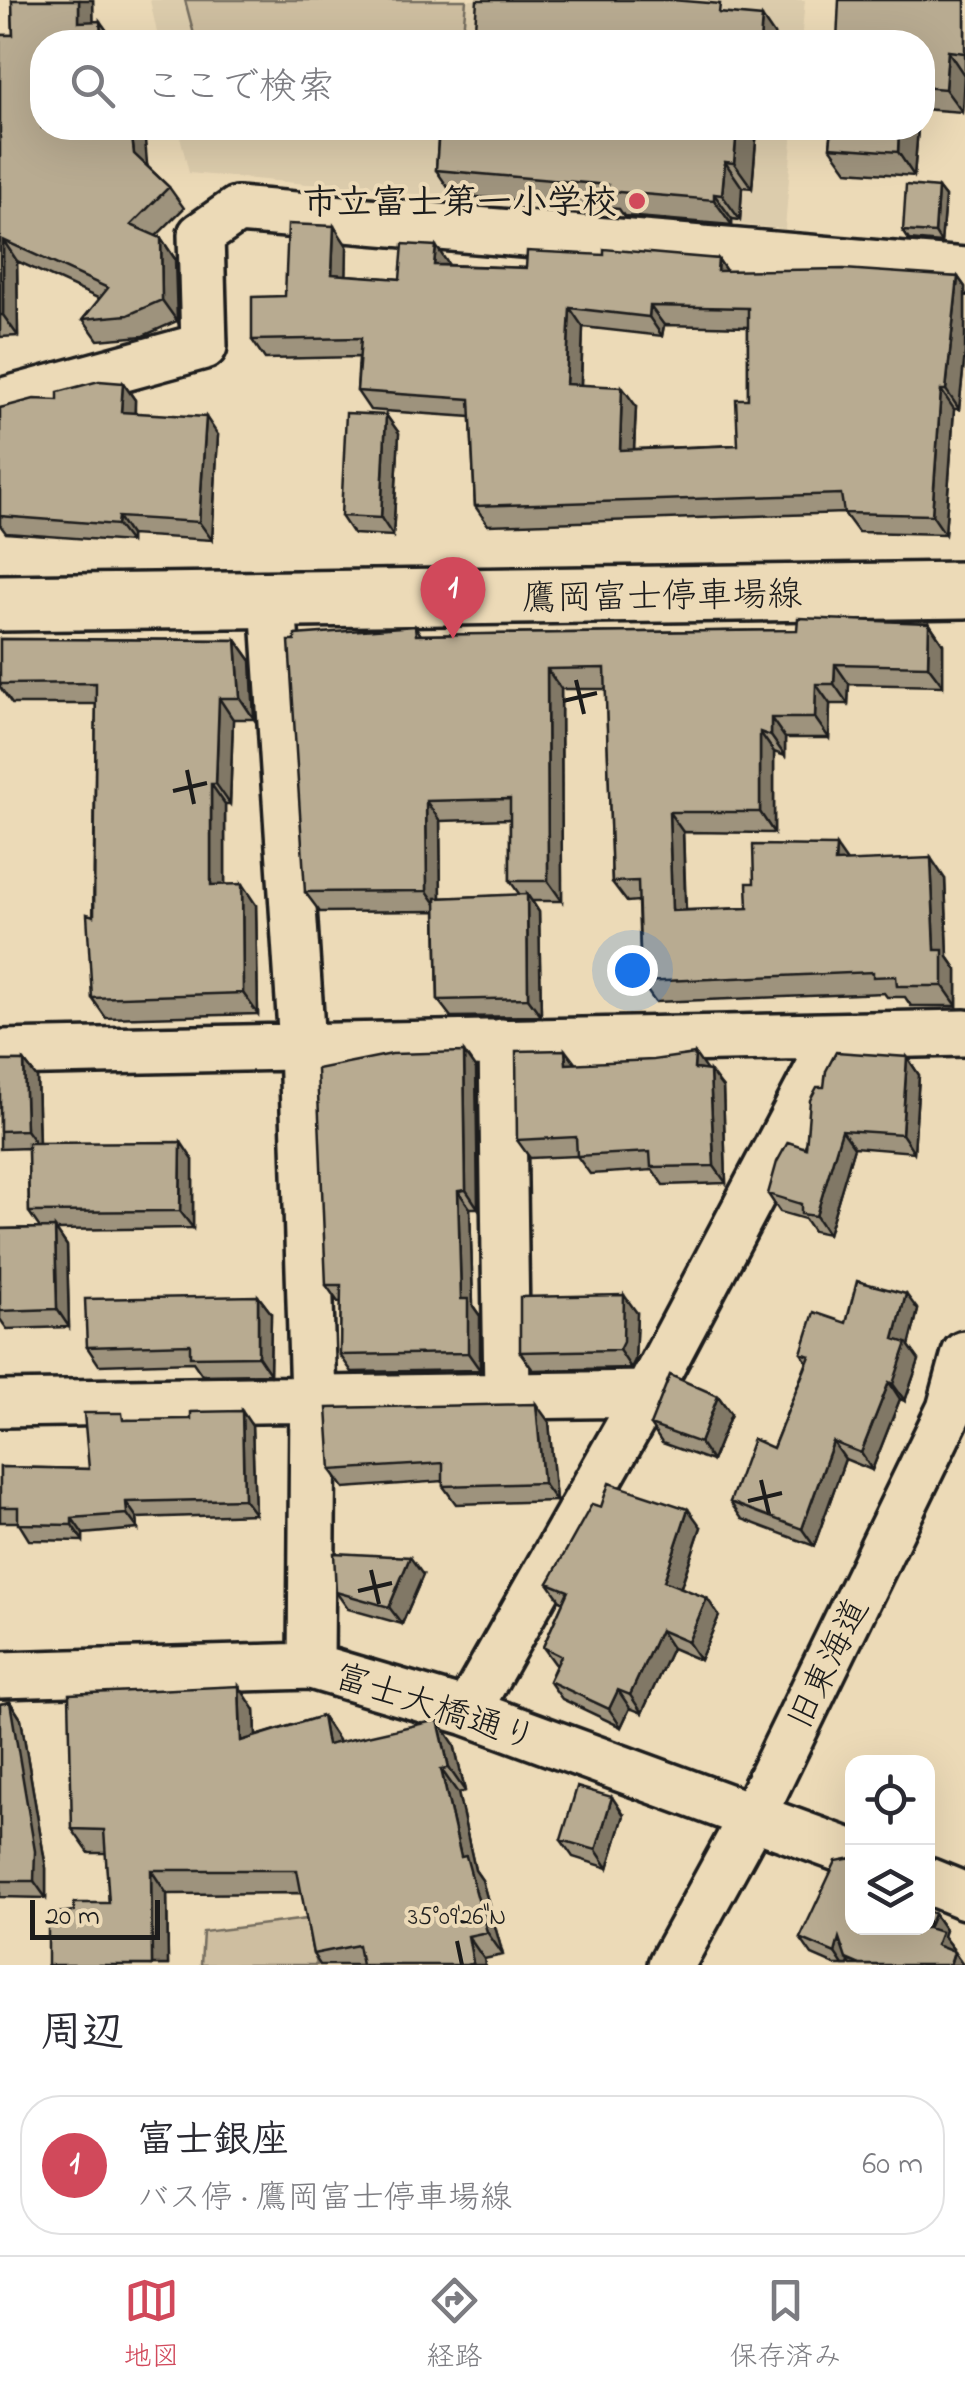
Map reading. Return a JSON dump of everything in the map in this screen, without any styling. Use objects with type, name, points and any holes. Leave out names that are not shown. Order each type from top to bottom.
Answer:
[{"type":"main road","name":"鷹岡富士停車場線","points":[[0,603],[965,590]]},
{"type":"street","points":[[0,402],[204,346],[201,235],[237,210],[965,271]]},
{"type":"street","points":[[273,600],[302,1046],[313,1398],[312,1666]]},
{"type":"street","points":[[0,1053],[965,1033]]},
{"type":"street","points":[[467,1712],[647,1394],[836,1036]]},
{"type":"street","points":[[502,1042],[507,1395]]},
{"type":"street","name":"旧東海道","points":[[671,1965],[753,1815],[950,1409],[965,1354]]},
{"type":"street","points":[[0,1404],[647,1394]]},
{"type":"street","name":"富士大橋通り","points":[[0,1676],[312,1666],[467,1712],[845,1850]]},
{"type":"street","points":[[935,1884],[965,1896]]},
{"type":"shaded area","points":[[150,0],[805,0],[802,30],[156,30]]},
{"type":"shaded area","points":[[185,0],[466,0],[463,30],[193,30]]},
{"type":"shaded area","name":"市立富士第一小学校","points":[[181,140],[792,140],[785,229],[189,173]]},
{"type":"shaded area","points":[[307,1919],[317,1965],[201,1965],[203,1932]]},
{"type":"building","points":[[12,0],[79,0],[79,22],[100,21],[101,30],[30,30],[30,140],[132,140],[134,154],[169,187],[131,225],[161,238],[162,300],[128,315],[83,319],[108,288],[3,240],[0,315],[0,35],[13,35]]},
{"type":"building","points":[[477,0],[672,0],[720,4],[719,13],[762,17],[761,30],[475,30]]},
{"type":"building","points":[[839,0],[965,0],[965,53],[948,51],[945,89],[935,88],[935,30],[838,30]]},
{"type":"building","points":[[438,140],[736,140],[734,163],[725,162],[722,195],[714,194],[714,200],[607,191],[608,185],[436,170]]},
{"type":"building","points":[[831,140],[898,140],[898,152],[830,147]]},
{"type":"building","points":[[906,185],[938,188],[935,233],[903,231]]},
{"type":"building","points":[[288,224],[334,226],[332,274],[400,279],[403,244],[436,246],[434,265],[526,268],[527,251],[604,255],[604,249],[718,259],[717,271],[844,269],[958,277],[946,390],[941,390],[932,515],[844,513],[841,494],[475,506],[470,399],[357,391],[361,338],[252,340],[252,297],[285,296]],"holes":[[[650,306],[748,308],[748,399],[736,399],[738,445],[620,450],[622,387],[566,384],[570,308],[649,317]]]},
{"type":"building","points":[[99,381],[123,383],[121,412],[206,417],[199,522],[118,517],[117,525],[0,516],[0,408],[34,399],[58,400],[58,392]]},
{"type":"building","points":[[346,413],[386,415],[381,518],[341,516]]},
{"type":"building","points":[[798,618],[929,623],[928,666],[835,664],[834,684],[816,684],[815,718],[771,718],[771,736],[760,732],[760,812],[669,812],[672,911],[748,908],[747,883],[754,883],[753,845],[836,846],[835,862],[931,858],[935,950],[943,950],[943,986],[897,986],[896,976],[873,977],[873,972],[641,982],[638,881],[612,882],[605,668],[547,669],[548,881],[510,881],[510,799],[426,801],[427,891],[305,892],[289,641],[295,641],[295,635],[415,626],[416,635],[797,630]]},
{"type":"building","points":[[0,639],[236,640],[240,698],[219,698],[216,784],[211,784],[211,885],[242,884],[243,993],[92,998],[87,914],[94,916],[96,683],[0,684]]},
{"type":"building","points":[[527,894],[528,998],[438,1000],[436,898]]},
{"type":"building","points":[[565,1050],[566,1064],[695,1054],[694,1069],[710,1071],[714,1166],[651,1167],[650,1152],[577,1156],[576,1137],[517,1140],[516,1051]]},
{"type":"building","points":[[464,1052],[466,1190],[458,1191],[461,1299],[468,1299],[468,1353],[340,1355],[341,1285],[326,1285],[317,1069],[392,1054]]},
{"type":"building","points":[[836,1052],[907,1057],[902,1134],[842,1130],[816,1216],[801,1214],[801,1204],[768,1194],[777,1162],[788,1142],[806,1148],[810,1100],[817,1087],[824,1087],[826,1071]]},
{"type":"building","points":[[0,1061],[24,1061],[26,1130],[0,1131]]},
{"type":"building","points":[[181,1142],[180,1211],[29,1212],[28,1143]]},
{"type":"building","points":[[55,1228],[57,1309],[0,1311],[0,1229]]},
{"type":"building","points":[[857,1281],[906,1294],[894,1339],[907,1343],[861,1453],[833,1442],[802,1529],[730,1502],[753,1439],[773,1448],[810,1356],[801,1353],[814,1312],[846,1323]]},
{"type":"building","points":[[624,1295],[623,1342],[619,1350],[520,1352],[520,1297]]},
{"type":"building","points":[[258,1296],[258,1356],[190,1357],[190,1344],[87,1347],[85,1299]]},
{"type":"building","points":[[670,1375],[718,1396],[700,1443],[650,1425]]},
{"type":"building","points":[[536,1404],[543,1483],[443,1486],[443,1463],[331,1470],[327,1408]]},
{"type":"building","points":[[242,1411],[244,1499],[126,1502],[127,1514],[72,1518],[72,1525],[18,1524],[18,1507],[0,1507],[0,1467],[89,1469],[84,1413],[122,1413],[123,1420],[191,1419],[191,1412]]},
{"type":"building","points":[[609,1483],[688,1509],[664,1581],[707,1598],[688,1642],[660,1630],[630,1695],[618,1690],[609,1709],[549,1681],[561,1656],[543,1647],[568,1591],[548,1583],[592,1504],[601,1507]]},
{"type":"building","points":[[334,1553],[410,1557],[389,1607],[336,1592]]},
{"type":"building","points":[[239,1686],[241,1741],[322,1716],[327,1745],[438,1720],[449,1768],[441,1769],[461,1857],[466,1856],[487,1932],[468,1936],[473,1963],[362,1965],[358,1945],[313,1954],[297,1870],[151,1870],[152,1965],[48,1965],[48,1914],[74,1911],[74,1903],[109,1903],[104,1830],[72,1829],[69,1694]]},
{"type":"building","points":[[10,1702],[35,1851],[34,1881],[0,1881],[0,1704]]},
{"type":"building","points":[[577,1787],[612,1797],[596,1850],[561,1840]]},
{"type":"building","points":[[845,1859],[845,1935],[935,1935],[935,1930],[941,1932],[936,1945],[954,1952],[950,1965],[860,1965],[846,1959],[839,1938],[835,1953],[800,1938],[836,1861]]},
{"type":"place","name":"市立富士第一小学校","points":[[637,201]]},
{"type":"place","name":"富士銀座","points":[[453,639]]}]
